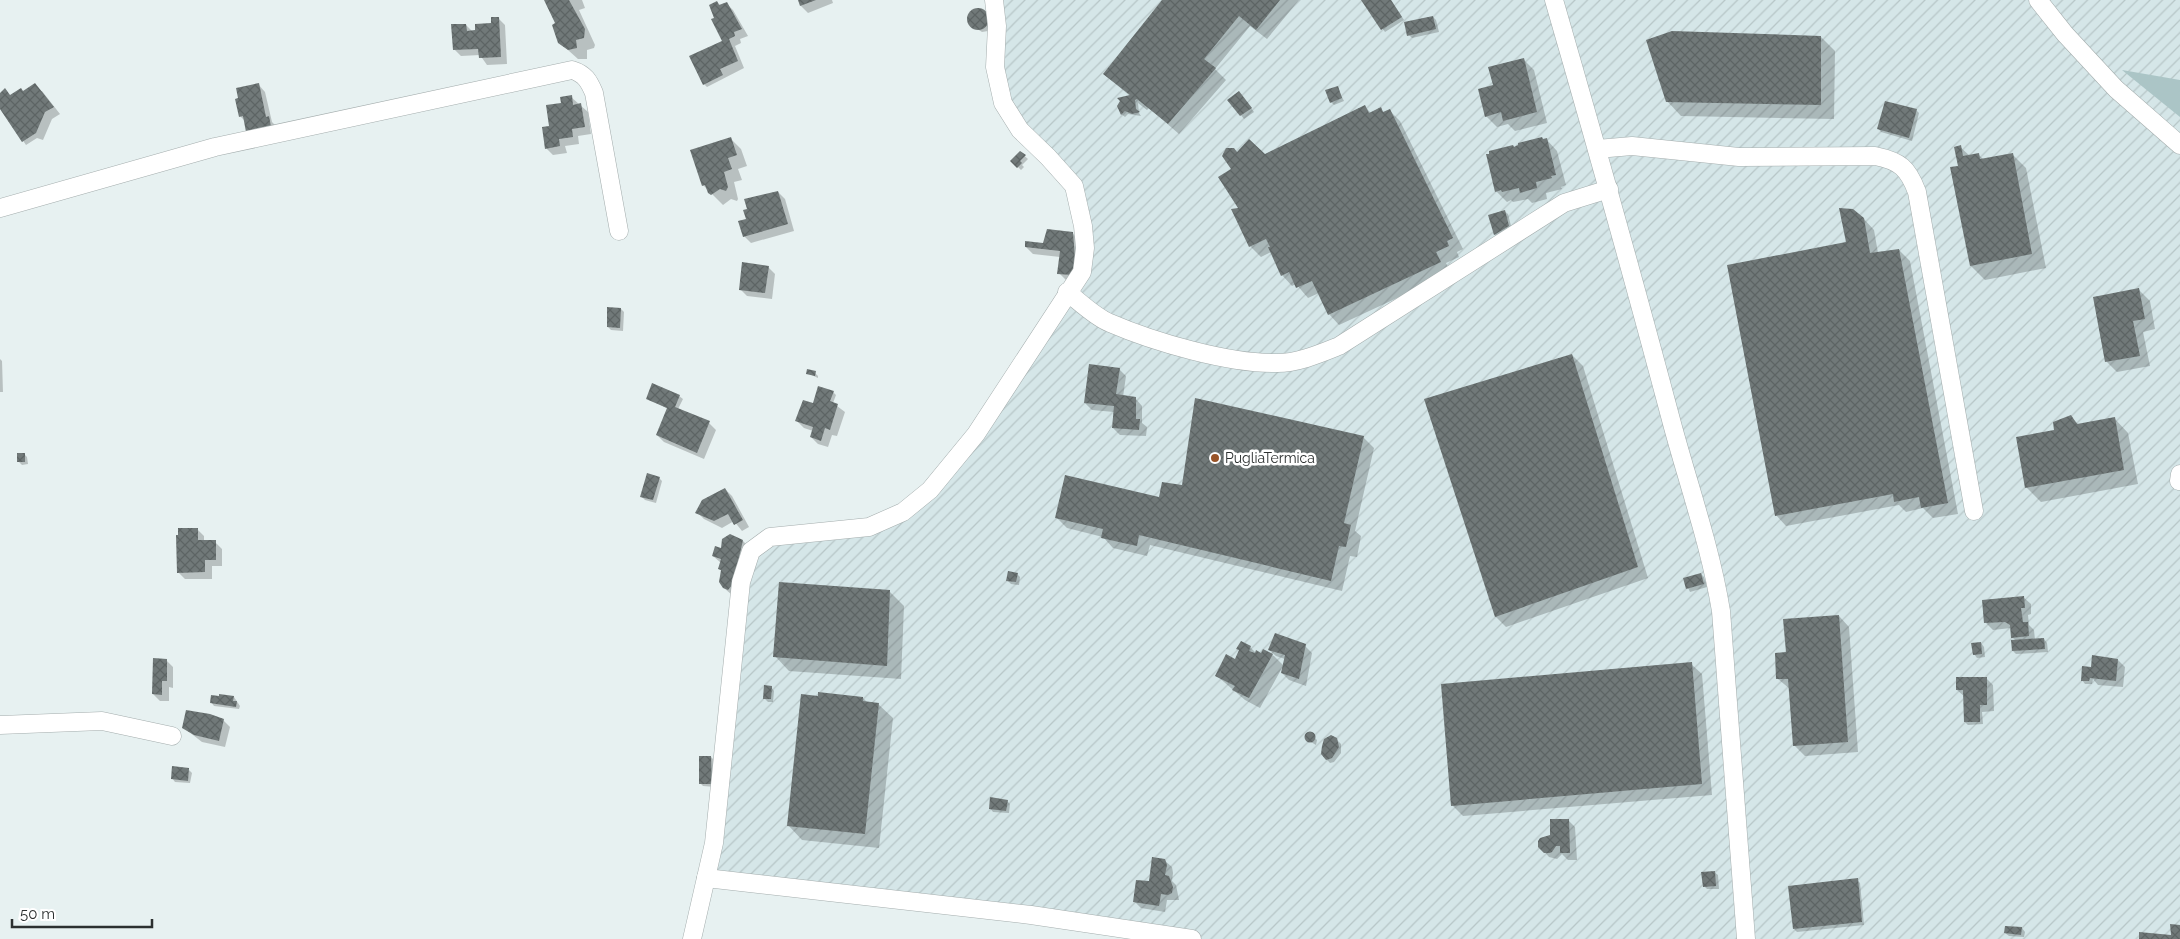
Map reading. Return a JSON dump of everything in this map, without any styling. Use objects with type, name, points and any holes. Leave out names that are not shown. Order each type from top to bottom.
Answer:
[{"type":"street","points":[[692,939],[714,843],[741,582],[751,551],[770,537],[869,527],[903,512],[930,490],[976,434],[1067,292],[1082,272],[1085,254],[1083,226],[1074,186],[1020,130],[1003,103],[995,67],[996,26],[994,0]]},
{"type":"street","points":[[1554,0],[1609,189],[1686,478],[1714,568],[1721,610],[1746,939]]},
{"type":"street","points":[[2038,0],[2065,34],[2116,89],[2180,145]]},
{"type":"street","points":[[0,208],[215,147],[572,70],[586,77],[594,93],[619,231]]},
{"type":"street","points":[[1597,149],[1632,146],[1739,156],[1875,156],[1889,159],[1902,166],[1912,178],[1917,192],[1974,510]]},
{"type":"street","points":[[1067,292],[1108,323],[1180,347],[1240,361],[1278,363],[1312,357],[1339,346],[1564,203],[1609,189]]},
{"type":"street","points":[[0,724],[102,721],[172,736]]},
{"type":"street","points":[[706,878],[1031,915],[1192,939]]},
{"type":"shaded area","points":[[994,0],[2180,0],[2180,939],[1192,939],[706,878],[751,551],[770,537],[869,527],[930,490],[1082,272],[1074,186],[1003,103]]},
{"type":"shaded area","points":[[2122,70],[2180,80],[2180,117]]},
{"type":"building","points":[[544,0],[569,0],[585,29],[584,38],[576,40],[577,48],[568,50],[558,43],[552,25],[555,23]]},
{"type":"building","points":[[798,0],[816,0],[800,6]]},
{"type":"building","points":[[1162,0],[1280,0],[1256,30],[1239,16],[1204,59],[1216,68],[1168,124],[1137,99],[1135,100],[1136,109],[1140,112],[1132,114],[1125,111],[1121,115],[1117,106],[1120,101],[1117,98],[1130,95],[1103,74]]},
{"type":"building","points":[[1361,0],[1391,0],[1402,17],[1381,30]]},
{"type":"building","points":[[717,1],[719,5],[727,2],[742,29],[734,32],[735,36],[729,39],[738,61],[720,69],[723,75],[703,85],[689,56],[722,41],[711,19],[714,18],[709,5]]},
{"type":"building","points":[[978,8],[988,15],[989,19],[982,29],[978,30],[968,23],[967,19],[974,9]]},
{"type":"building","points":[[1433,16],[1436,29],[1407,36],[1404,22]]},
{"type":"building","points":[[491,17],[499,17],[501,57],[479,58],[478,49],[453,50],[451,24],[466,24],[467,31],[475,30],[475,24],[491,23]]},
{"type":"building","points":[[1672,31],[1821,36],[1821,105],[1666,102],[1646,40]]},
{"type":"building","points":[[1524,58],[1537,112],[1503,121],[1501,112],[1485,117],[1478,89],[1493,85],[1488,67]]},
{"type":"building","points":[[35,83],[54,107],[45,112],[36,133],[22,142],[0,109],[0,93],[5,88],[10,95],[21,88],[23,91]]},
{"type":"building","points":[[259,83],[266,117],[269,116],[272,132],[246,132],[243,116],[239,117],[235,99],[238,98],[236,88]]},
{"type":"building","points":[[1338,86],[1342,98],[1330,103],[1325,90]]},
{"type":"building","points":[[1239,91],[1252,108],[1240,116],[1227,100]]},
{"type":"building","points":[[572,95],[573,105],[581,103],[585,127],[572,129],[573,137],[559,139],[560,146],[545,149],[542,127],[549,126],[546,105],[561,103],[560,97]]},
{"type":"building","points":[[1885,101],[1917,109],[1909,138],[1877,129]]},
{"type":"building","points":[[1365,105],[1369,113],[1381,107],[1383,112],[1390,109],[1453,238],[1447,241],[1449,246],[1436,252],[1441,262],[1328,315],[1312,281],[1296,288],[1289,272],[1281,276],[1266,239],[1249,247],[1231,209],[1238,208],[1218,177],[1231,169],[1222,156],[1226,148],[1234,148],[1237,152],[1249,139],[1265,154]]},
{"type":"building","points":[[731,137],[737,155],[728,158],[732,169],[724,172],[728,187],[726,191],[720,189],[711,195],[708,193],[705,185],[702,186],[690,150]]},
{"type":"building","points":[[1542,137],[1543,139],[1547,138],[1556,175],[1551,176],[1552,178],[1536,182],[1537,188],[1520,193],[1519,188],[1495,192],[1486,154],[1489,154],[1489,151],[1513,145],[1514,147],[1518,143]]},
{"type":"building","points":[[1961,145],[1963,156],[1979,153],[1980,159],[2013,153],[2032,254],[1970,266],[1950,167],[1958,166],[1954,147]]},
{"type":"building","points":[[1020,151],[1026,155],[1020,161],[1022,163],[1017,168],[1010,161]]},
{"type":"building","points":[[778,191],[788,224],[743,237],[738,221],[746,219],[743,210],[747,209],[744,199]]},
{"type":"building","points":[[1839,208],[1853,209],[1864,218],[1870,253],[1899,249],[1948,503],[1921,508],[1919,497],[1894,502],[1893,494],[1775,516],[1727,265],[1846,242]]},
{"type":"building","points":[[1505,210],[1509,226],[1494,235],[1488,215]]},
{"type":"building","points":[[1047,229],[1073,232],[1075,258],[1073,275],[1057,274],[1060,251],[1025,247],[1025,241],[1043,243]]},
{"type":"building","points":[[742,262],[769,266],[765,293],[739,290]]},
{"type":"building","points":[[2139,288],[2145,319],[2133,321],[2140,356],[2105,362],[2093,297]]},
{"type":"building","points":[[607,307],[621,308],[620,328],[607,327]]},
{"type":"building","points":[[1572,354],[1638,567],[1495,617],[1424,399]]},
{"type":"building","points":[[1089,364],[1120,368],[1116,394],[1136,397],[1136,419],[1140,419],[1139,430],[1112,428],[1114,406],[1084,403]]},
{"type":"building","points":[[807,369],[816,371],[815,376],[806,374]]},
{"type":"building","points":[[652,383],[680,395],[675,407],[710,421],[697,453],[656,435],[667,408],[646,399]]},
{"type":"building","points":[[818,386],[834,391],[830,401],[838,404],[830,430],[825,428],[821,441],[810,437],[813,427],[795,421],[803,400],[813,403]]},
{"type":"building","points":[[1195,398],[1364,436],[1344,523],[1351,525],[1346,547],[1339,546],[1331,581],[1139,535],[1137,546],[1101,538],[1103,529],[1055,518],[1065,475],[1159,497],[1162,482],[1182,485]]},
{"type":"building","points":[[2071,415],[2077,424],[2115,417],[2124,470],[2025,488],[2016,437],[2054,430],[2053,422]]},
{"type":"building","points":[[17,453],[25,453],[25,462],[17,462]]},
{"type":"building","points":[[647,473],[660,477],[653,500],[640,497]]},
{"type":"building","points":[[725,488],[743,520],[734,525],[728,514],[714,521],[695,513],[702,500]]},
{"type":"building","points":[[178,528],[198,528],[198,540],[216,540],[216,560],[205,560],[205,572],[177,573],[176,535],[178,535]]},
{"type":"building","points":[[730,534],[743,540],[733,584],[728,590],[723,588],[719,582],[721,570],[718,569],[721,559],[712,556],[715,546],[721,548],[722,539]]},
{"type":"building","points":[[1008,571],[1018,573],[1016,582],[1006,581]]},
{"type":"building","points":[[1701,573],[1704,584],[1686,589],[1683,578]]},
{"type":"building","points":[[779,582],[890,590],[887,666],[773,657]]},
{"type":"building","points":[[2024,596],[2025,608],[2021,608],[2023,622],[2028,622],[2029,636],[2011,638],[2010,625],[2005,622],[1984,623],[1982,600]]},
{"type":"building","points":[[1839,615],[1848,742],[1793,746],[1788,679],[1776,679],[1775,653],[1786,652],[1783,619]]},
{"type":"building","points":[[1275,633],[1306,644],[1299,679],[1281,673],[1285,655],[1268,650]]},
{"type":"building","points":[[2044,638],[2045,649],[2012,651],[2011,640]]},
{"type":"building","points":[[1241,641],[1251,646],[1249,651],[1255,653],[1256,650],[1261,653],[1263,649],[1273,654],[1249,698],[1232,690],[1235,686],[1215,676],[1226,654],[1235,659],[1239,650],[1236,649]]},
{"type":"building","points":[[1981,642],[1982,654],[1973,655],[1971,643]]},
{"type":"building","points":[[2092,655],[2118,659],[2116,681],[2090,678],[2089,681],[2081,681],[2082,666],[2091,667]]},
{"type":"building","points":[[153,658],[167,659],[167,681],[162,681],[162,695],[152,694]]},
{"type":"building","points":[[1692,662],[1702,784],[1451,806],[1441,684]]},
{"type":"building","points":[[1956,677],[1987,677],[1987,705],[1980,705],[1980,722],[1964,722],[1963,690],[1956,690]]},
{"type":"building","points":[[764,685],[772,686],[771,699],[763,699]]},
{"type":"building","points":[[818,692],[863,697],[863,701],[879,703],[865,834],[787,826],[801,694],[818,696]]},
{"type":"building","points":[[219,694],[234,696],[233,701],[237,701],[236,707],[210,703],[211,695],[219,696]]},
{"type":"building","points":[[186,710],[210,714],[224,719],[219,741],[194,735],[182,728]]},
{"type":"building","points":[[1308,732],[1312,732],[1315,737],[1314,741],[1308,742],[1305,739],[1305,735]]},
{"type":"building","points":[[1331,735],[1337,738],[1339,747],[1332,758],[1326,760],[1321,754],[1322,746],[1324,739]]},
{"type":"building","points":[[699,756],[711,756],[712,784],[699,784]]},
{"type":"building","points":[[172,766],[189,768],[188,781],[171,779]]},
{"type":"building","points":[[990,797],[1008,800],[1006,811],[989,809]]},
{"type":"building","points":[[1550,819],[1569,819],[1570,853],[1560,853],[1560,846],[1556,846],[1550,853],[1544,853],[1538,847],[1540,838],[1550,835]]},
{"type":"building","points":[[1152,857],[1165,859],[1167,865],[1165,875],[1169,876],[1173,887],[1172,893],[1168,895],[1161,894],[1159,906],[1133,902],[1136,880],[1149,881]]},
{"type":"building","points":[[1715,871],[1716,886],[1703,887],[1701,872]]},
{"type":"building","points":[[1858,878],[1862,922],[1793,929],[1788,886]]},
{"type":"building","points":[[2170,924],[2180,925],[2180,939],[2139,939],[2139,932],[2171,935]]},
{"type":"building","points":[[2005,926],[2022,927],[2021,935],[2004,933]]},
{"type":"place","name":"PugliaTermica","points":[[1215,458]]}]
